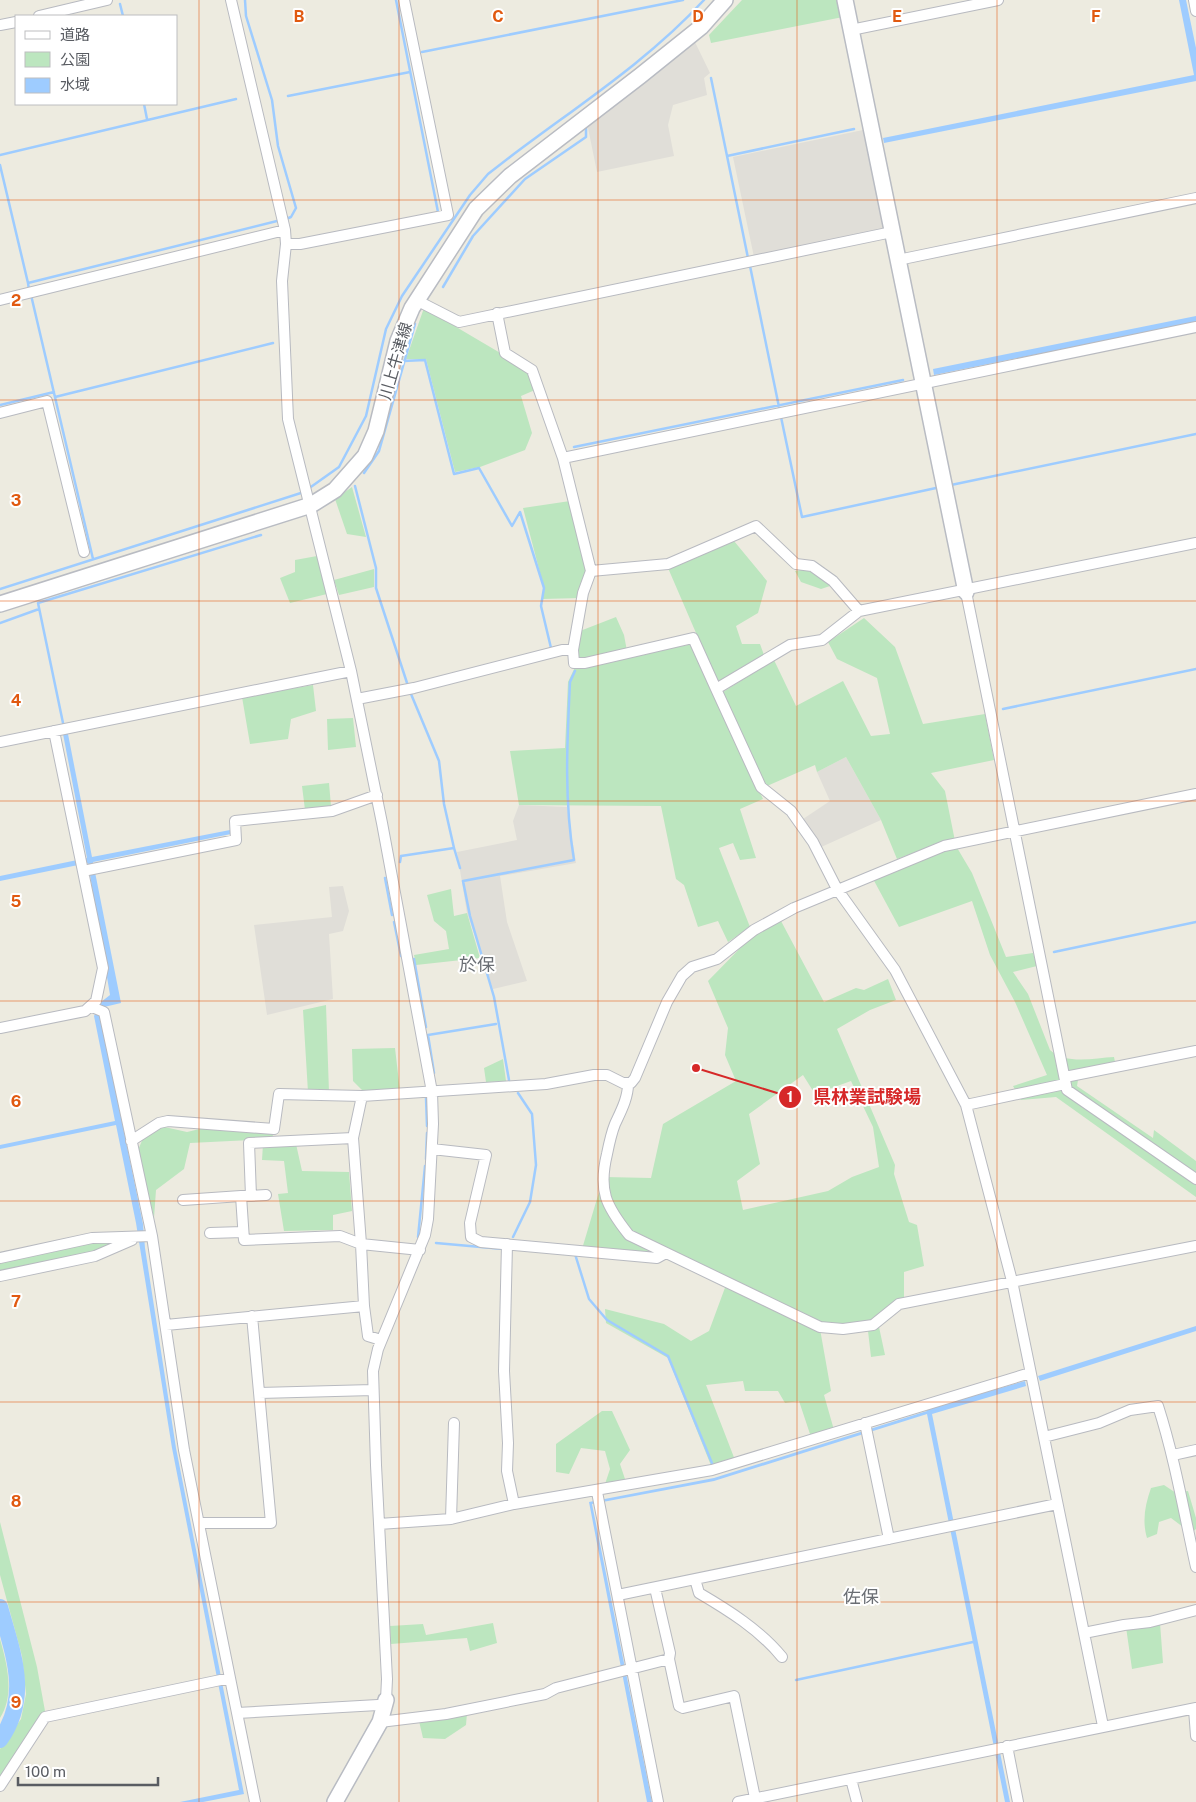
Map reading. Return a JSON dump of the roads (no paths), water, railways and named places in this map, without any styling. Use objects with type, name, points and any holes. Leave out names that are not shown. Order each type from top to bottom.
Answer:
[{"type":"main road","name":"川上牛津線","points":[[0,604],[309,502],[335,490],[365,456],[376,431],[398,341],[416,300],[476,209],[510,176],[701,27],[725,0]]},
{"type":"main road","points":[[845,0],[966,592]]},
{"type":"main road","points":[[335,1802],[380,1722],[385,1703]]},
{"type":"street","points":[[43,15],[107,0]]},
{"type":"street","points":[[231,0],[285,230],[286,244],[282,280],[288,419],[357,699],[377,795],[432,1092],[432,1149],[428,1219],[420,1250],[374,1359],[373,1390],[387,1679],[385,1703],[378,1705],[237,1713]]},
{"type":"street","points":[[286,244],[300,244],[448,215],[404,0]]},
{"type":"street","points":[[851,30],[998,0]]},
{"type":"street","points":[[1194,0],[1196,11]]},
{"type":"street","points":[[0,25],[15,22]]},
{"type":"street","points":[[898,260],[1196,198]]},
{"type":"street","points":[[0,300],[285,230]]},
{"type":"street","points":[[416,300],[459,322],[892,232]]},
{"type":"street","points":[[497,313],[505,353],[532,370],[563,458],[591,571],[583,593],[573,650],[574,664],[585,664],[694,638],[761,787],[791,811],[813,842],[837,889],[895,970],[966,1105],[1012,1281],[1103,1726]]},
{"type":"street","points":[[563,458],[923,382],[1196,328]]},
{"type":"street","points":[[0,413],[47,402],[84,552]]},
{"type":"street","points":[[591,571],[668,564],[756,526],[796,564],[812,566],[833,581],[859,612]]},
{"type":"street","points":[[716,689],[790,645],[822,640],[859,612],[966,592],[1196,543]]},
{"type":"street","points":[[966,592],[1067,1090],[1196,1180]]},
{"type":"street","points":[[357,699],[414,688],[562,650],[573,650]]},
{"type":"street","points":[[0,742],[351,672]]},
{"type":"street","points":[[0,1028],[86,1011],[96,1001],[103,968],[86,866],[54,731]]},
{"type":"street","points":[[1196,794],[944,846],[794,908],[754,930],[717,959],[692,967],[682,976],[667,1002],[635,1078],[628,1084],[628,1093],[613,1130],[602,1174],[604,1195],[612,1214],[629,1235],[820,1327],[843,1329],[873,1326],[899,1304],[1196,1246]]},
{"type":"street","points":[[86,866],[236,840],[235,820],[332,811],[377,795]]},
{"type":"street","points":[[92,1007],[104,1012],[152,1236],[184,1450],[199,1523],[222,1679],[237,1713],[255,1802]]},
{"type":"street","points":[[966,1105],[1065,1080],[1196,1051]]},
{"type":"street","points":[[131,1141],[159,1123],[168,1121],[274,1129],[279,1094],[362,1096],[432,1092],[546,1084],[594,1075],[607,1075],[628,1084]]},
{"type":"street","points":[[362,1096],[353,1138],[364,1306],[368,1336],[381,1340]]},
{"type":"street","points":[[353,1138],[249,1143],[244,1240],[340,1236],[361,1244],[420,1250]]},
{"type":"street","points":[[432,1149],[486,1155],[470,1223],[471,1236],[481,1242],[657,1258],[666,1253]]},
{"type":"street","points":[[183,1200],[266,1195]]},
{"type":"street","points":[[210,1233],[243,1232]]},
{"type":"street","points":[[0,1258],[92,1238],[152,1236]]},
{"type":"street","points":[[0,1276],[95,1256],[135,1238]]},
{"type":"street","points":[[507,1244],[504,1371],[508,1443],[507,1471],[514,1504]]},
{"type":"street","points":[[166,1325],[364,1306]]},
{"type":"street","points":[[199,1523],[271,1523],[252,1316]]},
{"type":"street","points":[[379,1524],[451,1519],[567,1494],[597,1492],[714,1470],[865,1422],[1030,1373]]},
{"type":"street","points":[[259,1394],[373,1390]]},
{"type":"street","points":[[1044,1437],[1099,1423],[1130,1410],[1158,1406],[1173,1455],[1176,1481],[1196,1566]]},
{"type":"street","points":[[865,1422],[889,1539]]},
{"type":"street","points":[[451,1519],[454,1424]]},
{"type":"street","points":[[1173,1455],[1196,1450]]},
{"type":"street","points":[[597,1492],[658,1802]]},
{"type":"street","points":[[618,1596],[1057,1504]]},
{"type":"street","points":[[695,1579],[699,1593],[732,1613],[770,1643],[782,1657]]},
{"type":"street","points":[[655,1588],[670,1652],[669,1659],[679,1706],[683,1708],[734,1696],[755,1798]]},
{"type":"street","points":[[1084,1633],[1124,1624],[1150,1622],[1196,1610]]},
{"type":"street","points":[[380,1722],[446,1714],[545,1694],[556,1688],[669,1659]]},
{"type":"street","points":[[0,1786],[45,1718],[222,1679]]},
{"type":"street","points":[[742,1802],[1103,1726],[1107,1727],[1195,1709],[1196,1736]]},
{"type":"street","points":[[1000,1748],[1018,1802]]},
{"type":"street","points":[[851,1778],[856,1802]]},
{"type":"water","points":[[1179,0],[1186,0],[1196,48],[1196,81],[884,143],[883,138],[1194,75]]},
{"type":"water","points":[[1196,316],[1196,322],[934,375],[933,369]]},
{"type":"water","points":[[63,734],[68,734],[92,857],[230,830],[231,834],[93,862],[121,1003],[104,1007],[100,1015],[143,1224],[145,1248],[176,1448],[244,1794],[203,1802],[180,1802],[239,1790],[172,1448],[136,1223],[116,1125],[0,1149],[0,1145],[115,1121],[94,1016],[101,1002],[110,995],[88,863],[0,881],[0,876],[87,858]]},
{"type":"water","points":[[1196,1326],[1196,1331],[1040,1381],[1038,1376]]},
{"type":"water","points":[[1025,1381],[1026,1386],[932,1414],[1010,1802],[1005,1802],[927,1414],[714,1481],[592,1504],[652,1802],[647,1802],[589,1502],[714,1478],[927,1411],[927,1409]]},
{"type":"waterway","points":[[245,0],[246,16],[272,100],[278,146],[296,208],[291,217],[286,219]]},
{"type":"waterway","points":[[396,0],[438,212]]},
{"type":"waterway","points":[[422,52],[683,0]]},
{"type":"waterway","points":[[308,489],[339,467],[366,416],[386,329],[402,296],[470,195],[488,174],[611,83],[659,43],[704,0]]},
{"type":"waterway","points":[[120,4],[123,15]]},
{"type":"waterway","points":[[288,96],[410,72]]},
{"type":"waterway","points":[[711,78],[748,258]]},
{"type":"waterway","points":[[0,155],[236,99]]},
{"type":"waterway","points":[[144,105],[147,119]]},
{"type":"waterway","points":[[443,287],[473,236],[525,179],[586,137],[586,128]]},
{"type":"waterway","points":[[727,156],[854,129]]},
{"type":"waterway","points":[[0,165],[28,283]]},
{"type":"waterway","points":[[29,290],[28,283],[281,220]]},
{"type":"waterway","points":[[750,266],[779,407]]},
{"type":"waterway","points":[[31,295],[93,559]]},
{"type":"waterway","points":[[364,473],[379,451],[415,324]]},
{"type":"waterway","points":[[55,397],[273,343]]},
{"type":"waterway","points":[[403,361],[425,360],[454,474],[479,468],[512,526],[520,512],[544,588],[541,606],[551,648]]},
{"type":"waterway","points":[[574,447],[903,380]]},
{"type":"waterway","points":[[0,405],[54,392]]},
{"type":"waterway","points":[[781,417],[802,517],[936,488]]},
{"type":"waterway","points":[[951,485],[1196,434]]},
{"type":"waterway","points":[[355,486],[376,568],[376,588],[408,686]]},
{"type":"waterway","points":[[0,589],[304,492]]},
{"type":"waterway","points":[[63,723],[38,603],[261,535]]},
{"type":"waterway","points":[[0,623],[39,609]]},
{"type":"waterway","points":[[1003,709],[1196,669]]},
{"type":"waterway","points":[[509,1080],[494,997],[470,916],[463,881],[574,860],[567,771],[570,682],[575,671]]},
{"type":"waterway","points":[[400,862],[401,856],[454,848],[444,804],[439,761],[411,694]]},
{"type":"waterway","points":[[454,848],[460,868]]},
{"type":"waterway","points":[[385,878],[392,915]]},
{"type":"waterway","points":[[394,922],[401,956]]},
{"type":"waterway","points":[[1054,952],[1196,922]]},
{"type":"waterway","points":[[414,959],[426,1027]]},
{"type":"waterway","points":[[434,1073],[428,1035],[496,1024]]},
{"type":"waterway","points":[[513,1237],[530,1202],[536,1165],[532,1114],[518,1093]]},
{"type":"waterway","points":[[426,1098],[427,1126]]},
{"type":"waterway","points":[[426,1159],[427,1133]]},
{"type":"waterway","points":[[418,1237],[425,1166]]},
{"type":"waterway","points":[[436,1243],[503,1249]]},
{"type":"waterway","points":[[575,1254],[589,1299],[607,1320],[668,1356],[714,1468]]},
{"type":"waterway","points":[[0,1607],[14,1658],[17,1691],[15,1707],[9,1724],[0,1740]]},
{"type":"waterway","points":[[796,1680],[973,1642]]},
{"type":"place","name":"県林業試験場","points":[[696,1068]]},
{"type":"district","name":"於保","points":[[477,965]]},
{"type":"district","name":"佐保","points":[[861,1597]]}]
